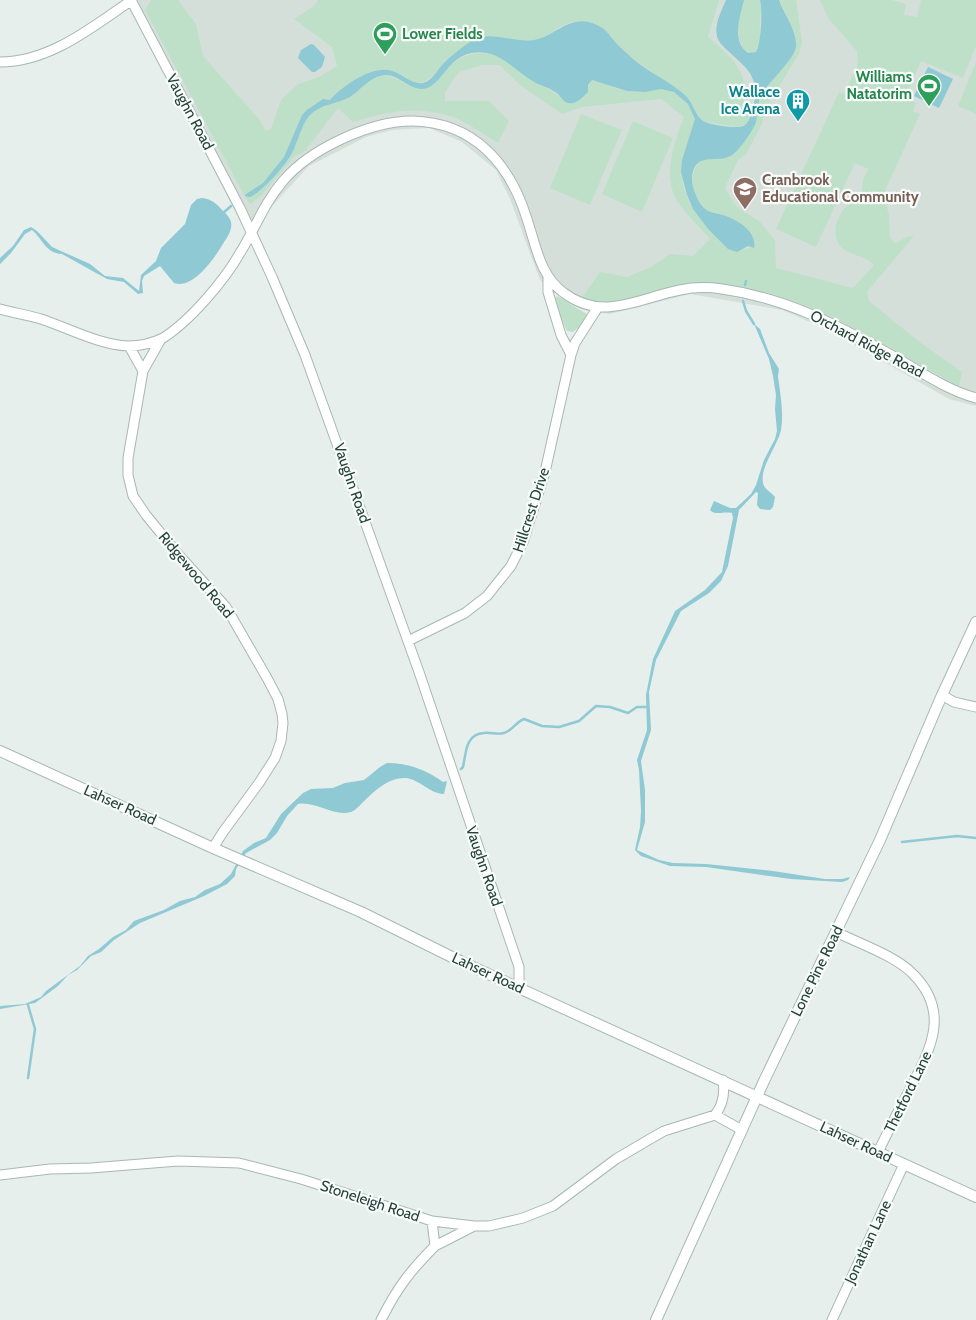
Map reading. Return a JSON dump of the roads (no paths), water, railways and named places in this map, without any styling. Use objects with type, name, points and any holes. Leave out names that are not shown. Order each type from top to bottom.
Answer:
[{"type":"street","points":[[0,62],[18,61],[45,53],[90,28],[131,0]]},
{"type":"street","name":"Vaughn Road","points":[[131,0],[240,208],[294,326],[408,641],[519,966],[519,987]]},
{"type":"street","name":"Orchard Ridge Road","points":[[0,309],[41,319],[96,339],[129,346],[150,343],[161,339],[182,322],[207,297],[239,255],[258,218],[280,184],[294,169],[312,156],[375,127],[399,122],[432,123],[456,130],[473,139],[487,150],[503,167],[520,199],[540,262],[548,278],[571,298],[598,307],[623,305],[698,287],[718,288],[757,296],[824,318],[949,387],[976,398]]},
{"type":"street","points":[[548,278],[548,292],[561,335],[571,355]]},
{"type":"street","name":"Hillcrest Drive","points":[[408,641],[454,619],[476,605],[495,588],[515,560],[523,542],[545,472],[571,355],[576,343],[598,307]]},
{"type":"street","name":"Ridgewood Road","points":[[161,339],[143,371],[128,458],[128,475],[133,496],[146,515],[226,607],[278,699],[283,723],[281,741],[275,758],[259,784],[213,848]]},
{"type":"street","points":[[129,346],[143,371]]},
{"type":"street","name":"Lone Pine Road","points":[[656,1320],[757,1096],[880,840],[942,695],[976,622]]},
{"type":"street","points":[[942,695],[954,702],[976,707]]},
{"type":"street","name":"Lahser Road","points":[[0,751],[213,848],[361,912],[519,987],[976,1196]]},
{"type":"street","name":"Thetford Lane","points":[[836,932],[892,959],[913,974],[925,990],[933,1010],[933,1036],[928,1055],[878,1152]]},
{"type":"street","points":[[723,1080],[724,1094],[715,1115],[742,1130]]},
{"type":"street","name":"Stoneleigh Road","points":[[0,1175],[50,1169],[91,1168],[178,1161],[239,1163],[301,1179],[432,1221],[489,1226],[523,1218],[553,1206],[616,1159],[664,1131],[715,1115]]},
{"type":"street","name":"Jonathan Lane","points":[[832,1320],[904,1164]]},
{"type":"street","points":[[432,1221],[435,1246]]},
{"type":"street","points":[[381,1320],[392,1298],[410,1272],[435,1246],[474,1226]]},
{"type":"water","points":[[726,0],[744,0],[738,35],[743,48],[748,53],[756,52],[758,48],[761,19],[760,0],[779,0],[796,40],[795,51],[792,57],[761,96],[756,122],[742,145],[732,155],[721,159],[700,162],[696,165],[692,174],[694,190],[702,206],[710,212],[736,221],[746,228],[753,237],[754,248],[748,246],[737,252],[728,249],[708,229],[693,209],[681,172],[682,160],[695,119],[688,104],[674,92],[661,89],[645,92],[627,91],[592,80],[588,85],[588,92],[585,95],[575,102],[568,103],[555,92],[534,82],[505,61],[481,52],[471,53],[457,60],[433,85],[427,88],[416,88],[390,75],[379,76],[350,97],[313,112],[306,120],[292,153],[279,171],[255,194],[250,197],[245,196],[263,183],[284,157],[302,115],[323,99],[330,100],[350,83],[367,73],[384,70],[392,71],[415,82],[423,83],[430,80],[456,52],[478,38],[491,36],[527,41],[534,40],[579,21],[588,22],[604,29],[632,58],[685,95],[699,117],[705,122],[737,127],[745,125],[753,108],[755,98],[754,82],[747,69],[723,46],[718,38],[716,31],[717,22]]},
{"type":"water","points":[[311,44],[325,57],[322,67],[315,72],[312,72],[298,58],[301,50]]},
{"type":"water","points":[[928,67],[953,79],[939,108],[914,96]]},
{"type":"water","points":[[202,198],[218,205],[229,217],[231,229],[207,266],[188,282],[174,283],[160,266],[144,276],[142,281],[143,293],[138,294],[124,282],[107,279],[62,254],[52,251],[32,230],[25,234],[0,264],[0,258],[13,246],[24,230],[31,227],[52,247],[90,264],[105,276],[123,278],[139,291],[141,275],[156,261],[161,248],[185,224],[191,205],[197,199]]},
{"type":"water","points":[[754,324],[760,329],[769,353],[779,369],[778,376],[782,409],[781,430],[763,473],[764,486],[775,497],[773,507],[770,510],[760,509],[757,505],[758,493],[756,492],[739,510],[728,566],[721,581],[709,593],[681,611],[656,660],[649,692],[651,730],[641,761],[645,790],[645,822],[637,850],[659,860],[673,863],[706,864],[773,871],[825,879],[850,877],[842,882],[791,879],[706,867],[670,866],[641,856],[635,850],[641,811],[637,760],[647,730],[646,695],[653,659],[675,611],[705,590],[722,572],[733,518],[732,513],[712,512],[710,510],[714,501],[730,508],[736,508],[751,494],[777,431],[776,395],[773,376],[769,359]]},
{"type":"water","points":[[387,763],[410,766],[424,771],[443,782],[447,781],[444,794],[434,792],[415,781],[405,778],[393,780],[382,786],[351,812],[338,812],[311,805],[298,804],[270,840],[246,853],[236,869],[235,876],[227,884],[204,896],[140,923],[114,940],[101,952],[91,956],[77,970],[68,975],[58,986],[35,1003],[0,1009],[0,1006],[25,1004],[41,997],[46,991],[80,966],[88,956],[113,937],[126,930],[134,921],[164,910],[180,901],[195,897],[205,890],[220,884],[231,874],[243,851],[254,843],[266,838],[281,814],[303,793],[311,789],[333,788],[345,783],[364,780]]},
{"type":"waterway","points":[[222,214],[231,206]]},
{"type":"waterway","points":[[745,285],[746,281]]},
{"type":"waterway","points":[[743,301],[746,311],[754,324]]},
{"type":"waterway","points":[[461,769],[470,741],[478,734],[504,733],[524,719],[542,726],[559,727],[579,721],[596,706],[610,707],[628,713],[637,707],[646,707]]},
{"type":"waterway","points":[[902,842],[957,836],[976,838]]},
{"type":"waterway","points":[[28,1005],[35,1029],[28,1078]]},
{"type":"place","name":"Lower Fields","points":[[385,55]]},
{"type":"place","name":"Williams Natatorim","points":[[929,107]]},
{"type":"place","name":"Wallace Ice Arena","points":[[798,122]]},
{"type":"place","name":"Cranbrook Educational Community","points":[[745,210]]}]
